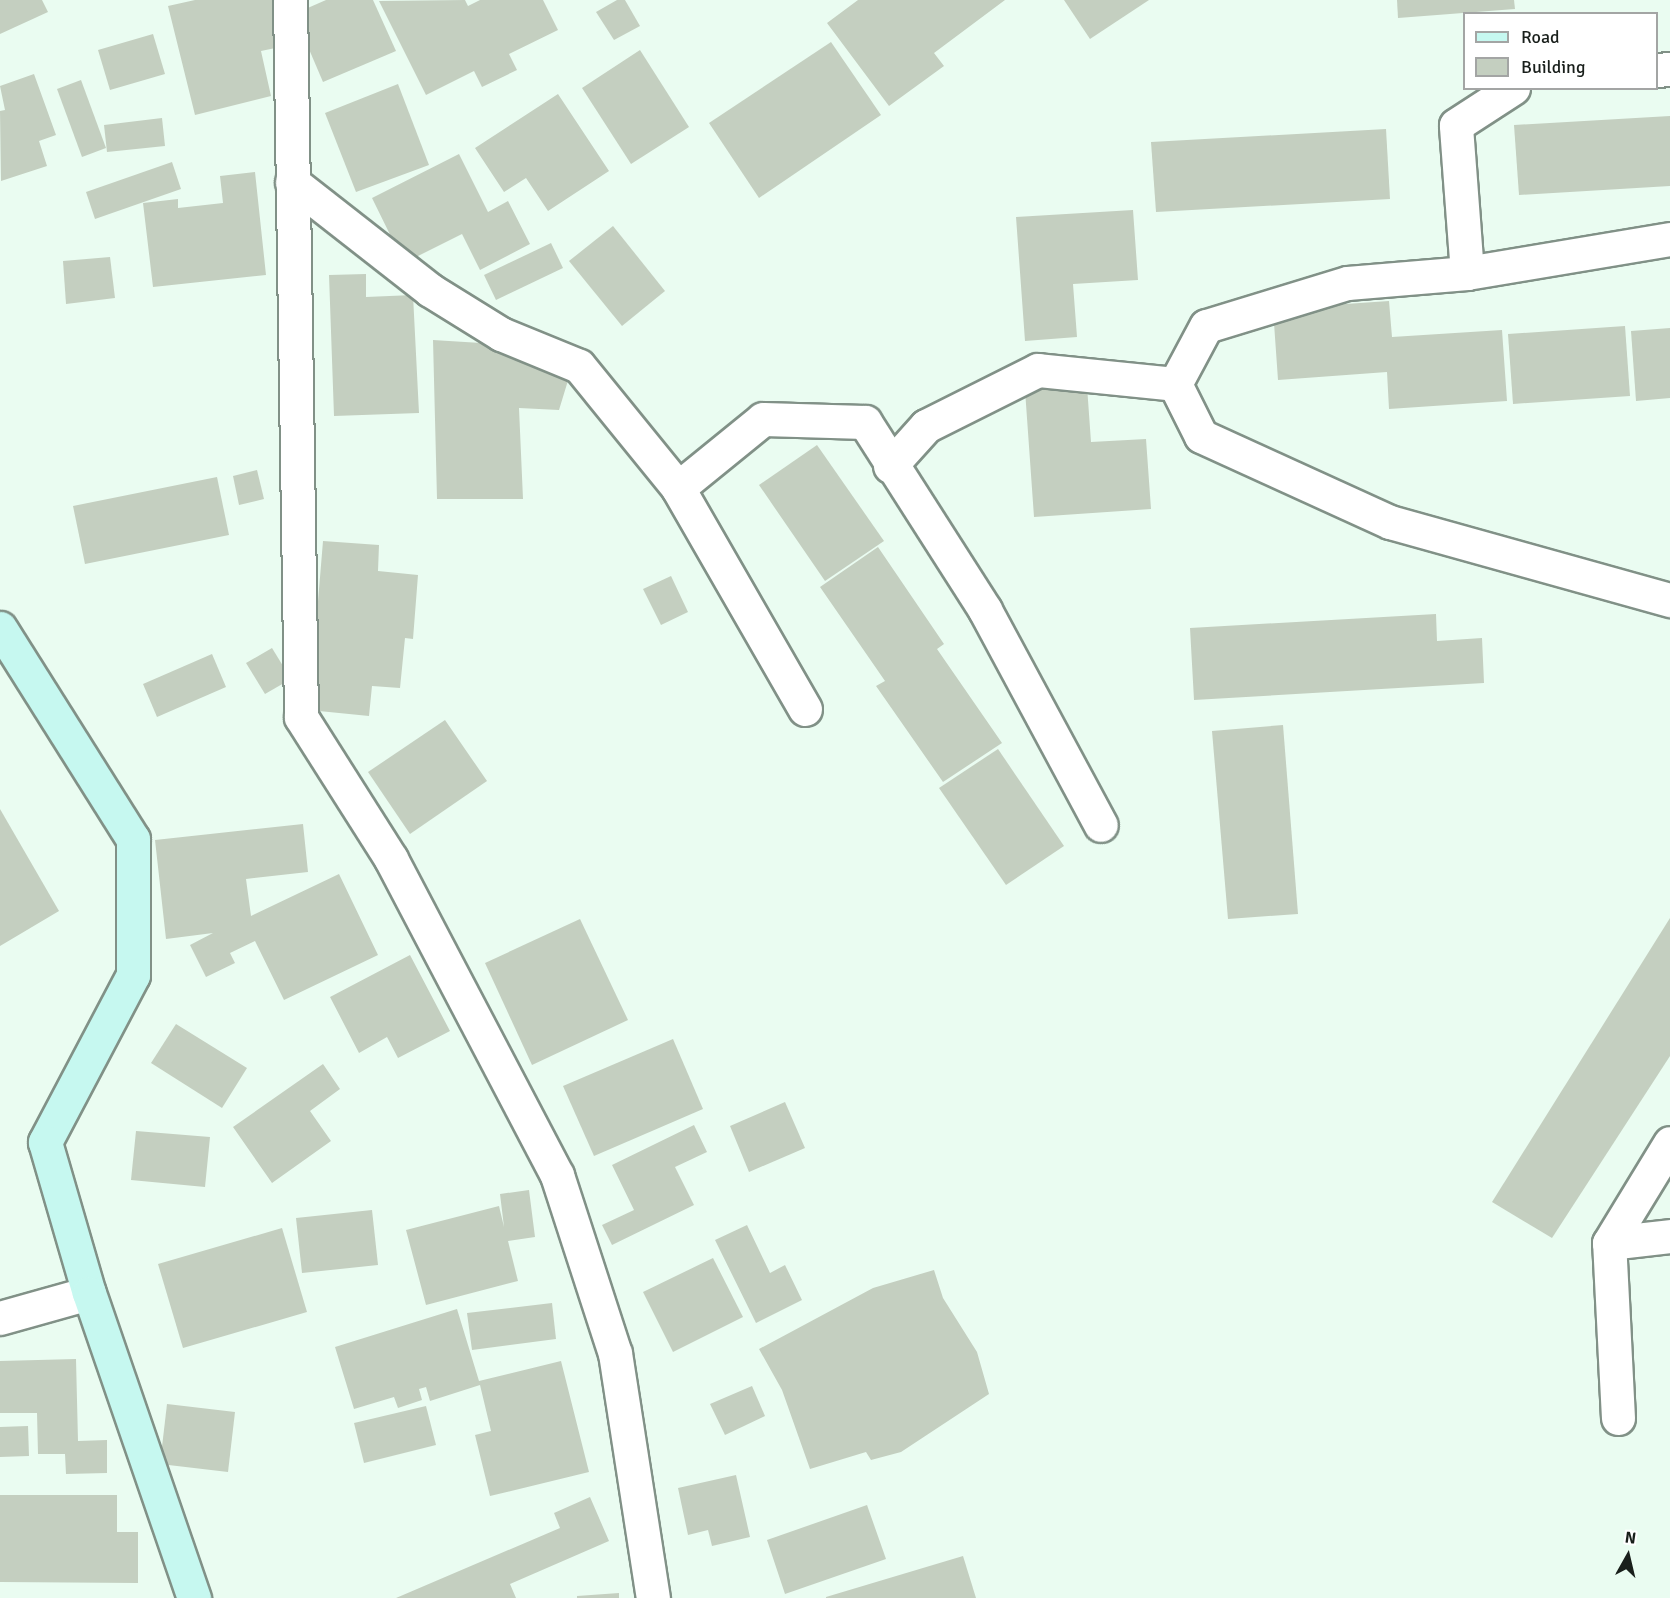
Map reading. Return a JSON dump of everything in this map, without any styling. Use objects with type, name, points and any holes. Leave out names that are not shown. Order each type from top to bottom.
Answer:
[{"type":"street","points":[[290,0],[301,717],[391,859],[557,1175],[615,1353],[653,1598]]},
{"type":"street","points":[[1467,273],[1456,124],[1510,90]]},
{"type":"street","points":[[292,182],[430,290],[501,334],[579,366],[678,488],[805,709]]},
{"type":"street","points":[[1175,384],[1206,326],[1347,283],[1467,273],[1670,239]]},
{"type":"street","points":[[891,466],[926,426],[1038,370],[1175,384]]},
{"type":"street","points":[[1175,384],[1201,436],[1390,522],[1670,600]]},
{"type":"street","points":[[678,488],[763,419],[865,423],[985,610],[1101,825]]},
{"type":"street","points":[[0,628],[133,840],[133,975],[45,1142],[89,1293],[194,1598]]},
{"type":"street","points":[[1618,1418],[1609,1243],[1670,1143]]},
{"type":"street","points":[[1609,1243],[1670,1236]]},
{"type":"street","points":[[0,1318],[89,1293]]},
{"type":"building","points":[[0,0],[42,0],[48,12],[0,34]]},
{"type":"building","points":[[195,0],[273,0],[285,46],[261,51],[271,96],[195,115],[168,6]]},
{"type":"building","points":[[326,0],[373,0],[396,51],[323,82],[294,14]]},
{"type":"building","points":[[465,0],[468,6],[480,0],[543,0],[558,30],[509,54],[517,70],[482,87],[474,71],[426,95],[379,1]]},
{"type":"building","points":[[617,0],[625,0],[640,26],[614,40],[596,12]]},
{"type":"building","points":[[858,0],[1005,0],[934,53],[944,66],[889,106],[827,23]]},
{"type":"building","points":[[1064,0],[1149,0],[1090,39]]},
{"type":"building","points":[[1397,0],[1514,0],[1515,9],[1398,18]]},
{"type":"building","points":[[153,34],[165,74],[110,90],[98,50]]},
{"type":"building","points":[[831,42],[881,115],[759,198],[709,123]]},
{"type":"building","points":[[640,50],[689,127],[631,164],[582,88]]},
{"type":"building","points":[[34,74],[56,135],[39,141],[47,166],[1,181],[0,111],[5,110],[0,86]]},
{"type":"building","points":[[81,80],[106,148],[82,157],[57,89]]},
{"type":"building","points":[[398,84],[429,165],[356,192],[325,113]]},
{"type":"building","points":[[558,94],[609,171],[548,211],[526,178],[504,192],[475,148]]},
{"type":"building","points":[[1670,116],[1670,186],[1519,195],[1514,125]]},
{"type":"building","points":[[162,118],[165,146],[107,152],[104,125]]},
{"type":"building","points":[[1386,129],[1390,199],[1156,212],[1151,142]]},
{"type":"building","points":[[459,154],[488,212],[508,201],[530,244],[480,270],[462,234],[404,263],[372,198]]},
{"type":"building","points":[[172,162],[181,189],[95,219],[86,192]]},
{"type":"building","points":[[255,172],[266,275],[153,287],[143,203],[178,199],[178,208],[223,203],[220,176]]},
{"type":"building","points":[[1133,210],[1138,280],[1073,284],[1077,337],[1025,341],[1016,217]]},
{"type":"building","points":[[613,226],[665,291],[622,326],[569,261]]},
{"type":"building","points":[[551,243],[563,268],[496,300],[484,275]]},
{"type":"building","points":[[110,257],[115,298],[66,304],[63,261]]},
{"type":"building","points":[[366,274],[366,297],[413,295],[419,413],[334,416],[329,275]]},
{"type":"building","points":[[1389,301],[1392,337],[1502,330],[1507,401],[1389,409],[1387,372],[1278,380],[1273,309]]},
{"type":"building","points":[[1625,326],[1630,396],[1513,404],[1508,334]]},
{"type":"building","points":[[1670,328],[1670,398],[1636,401],[1631,331]]},
{"type":"building","points":[[433,340],[497,344],[570,374],[559,410],[519,408],[523,499],[437,499]]},
{"type":"building","points":[[1087,386],[1091,442],[1146,439],[1151,509],[1034,517],[1025,390]]},
{"type":"building","points":[[817,445],[884,541],[825,581],[759,485]]},
{"type":"building","points":[[257,470],[264,499],[239,505],[233,476]]},
{"type":"building","points":[[217,477],[229,535],[85,564],[73,506]]},
{"type":"building","points":[[323,541],[379,545],[378,571],[418,575],[413,639],[405,638],[400,688],[372,686],[369,716],[309,710]]},
{"type":"building","points":[[878,547],[944,644],[937,649],[1002,743],[943,782],[876,686],[885,681],[820,587]]},
{"type":"building","points":[[671,576],[688,612],[661,625],[643,589]]},
{"type":"building","points":[[1436,614],[1437,641],[1482,638],[1484,683],[1194,700],[1190,628]]},
{"type":"building","points":[[272,648],[291,679],[265,694],[246,663]]},
{"type":"building","points":[[212,654],[226,687],[157,717],[143,684]]},
{"type":"building","points":[[445,720],[487,781],[410,834],[368,772]]},
{"type":"building","points":[[1283,725],[1298,914],[1228,919],[1212,731]]},
{"type":"building","points":[[998,749],[1064,846],[1006,885],[939,788]]},
{"type":"building","points":[[0,809],[59,911],[0,946]]},
{"type":"building","points":[[303,824],[308,872],[246,879],[251,916],[339,874],[378,955],[284,1000],[255,941],[230,953],[235,963],[206,977],[190,945],[213,933],[166,939],[155,840]]},
{"type":"building","points":[[1670,918],[1670,1056],[1552,1238],[1492,1202]]},
{"type":"building","points":[[580,919],[628,1020],[532,1065],[485,963]]},
{"type":"building","points":[[410,955],[450,1031],[398,1058],[387,1037],[359,1053],[330,997]]},
{"type":"building","points":[[176,1024],[247,1068],[222,1108],[151,1063]]},
{"type":"building","points":[[673,1039],[703,1109],[594,1156],[563,1086]]},
{"type":"building","points":[[323,1064],[340,1089],[310,1111],[331,1141],[272,1183],[233,1127]]},
{"type":"building","points":[[785,1102],[805,1148],[749,1172],[730,1126]]},
{"type":"building","points":[[694,1125],[707,1152],[675,1167],[694,1205],[612,1245],[602,1225],[634,1210],[612,1165]]},
{"type":"building","points":[[136,1131],[210,1137],[205,1187],[131,1180]]},
{"type":"building","points":[[529,1190],[535,1237],[508,1241],[518,1281],[426,1305],[406,1230],[499,1206],[504,1227],[500,1194]]},
{"type":"building","points":[[372,1210],[378,1265],[302,1273],[296,1218]]},
{"type":"building","points":[[747,1225],[770,1273],[785,1265],[802,1300],[756,1323],[715,1240]]},
{"type":"building","points":[[282,1228],[307,1312],[183,1348],[158,1264]]},
{"type":"building","points":[[713,1258],[743,1317],[673,1352],[643,1292]]},
{"type":"building","points":[[934,1270],[943,1298],[977,1352],[989,1394],[901,1452],[871,1460],[866,1452],[810,1469],[782,1390],[759,1349],[873,1288]]},
{"type":"building","points":[[552,1303],[556,1339],[472,1350],[467,1313]]},
{"type":"building","points":[[457,1309],[479,1381],[561,1361],[589,1472],[490,1496],[475,1435],[491,1431],[480,1385],[430,1401],[426,1387],[419,1389],[422,1400],[398,1408],[394,1397],[354,1409],[335,1347]]},
{"type":"building","points":[[76,1359],[78,1441],[107,1440],[107,1473],[66,1474],[65,1454],[38,1454],[37,1413],[0,1413],[0,1361]]},
{"type":"building","points":[[752,1386],[765,1416],[725,1435],[710,1404]]},
{"type":"building","points":[[167,1404],[235,1412],[228,1472],[160,1464]]},
{"type":"building","points":[[426,1406],[436,1445],[364,1463],[354,1423]]},
{"type":"building","points":[[28,1426],[29,1456],[0,1457],[0,1427]]},
{"type":"building","points":[[736,1475],[750,1537],[712,1546],[708,1530],[688,1535],[678,1488]]},
{"type":"building","points":[[0,1495],[117,1495],[117,1532],[138,1532],[138,1583],[0,1582]]},
{"type":"building","points":[[590,1497],[609,1541],[510,1584],[516,1598],[396,1598],[560,1528],[554,1513]]},
{"type":"building","points":[[867,1505],[886,1559],[785,1594],[767,1540]]},
{"type":"building","points":[[963,1556],[976,1598],[826,1598],[826,1597]]},
{"type":"building","points":[[619,1593],[619,1598],[577,1598],[577,1596]]}]
